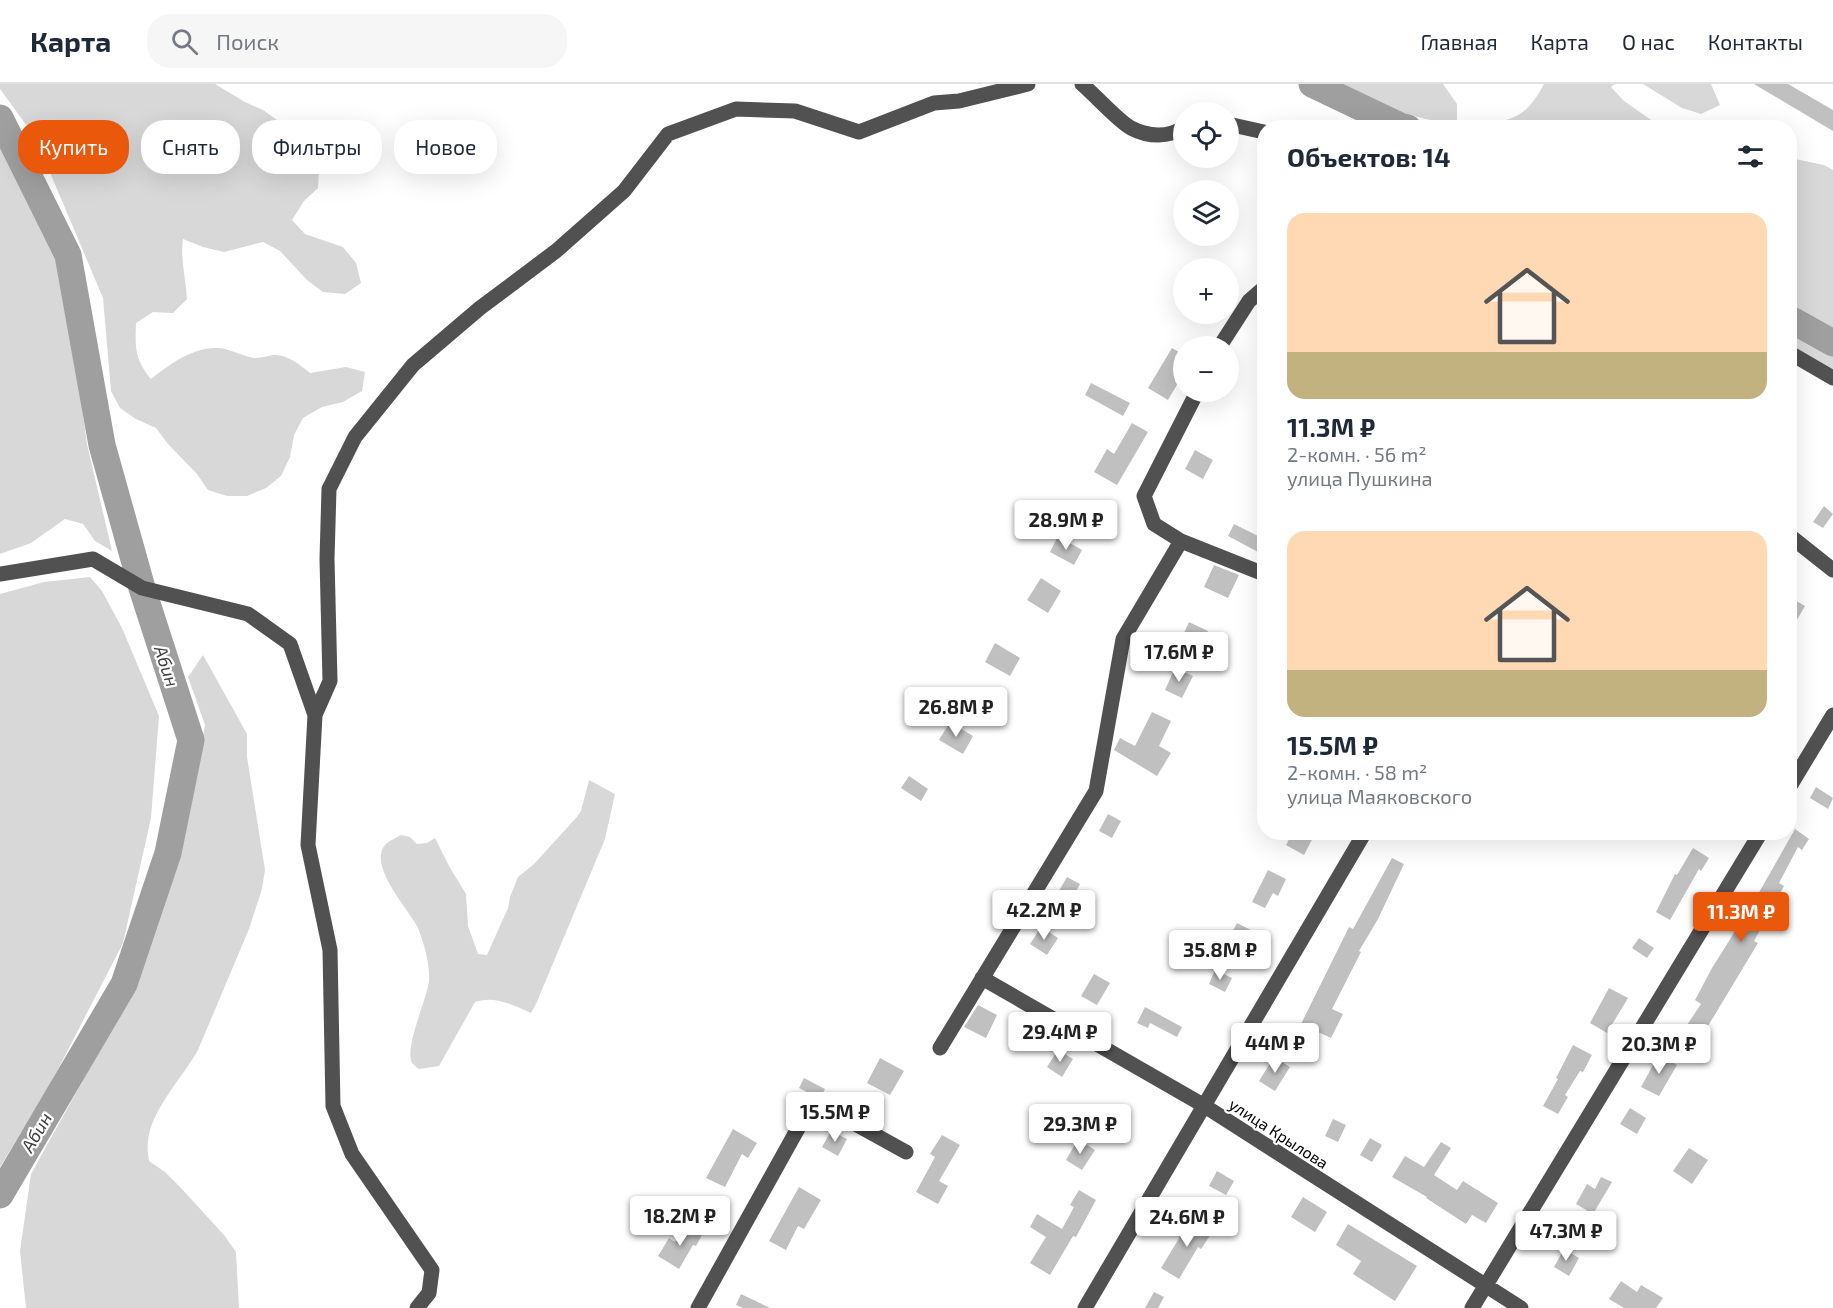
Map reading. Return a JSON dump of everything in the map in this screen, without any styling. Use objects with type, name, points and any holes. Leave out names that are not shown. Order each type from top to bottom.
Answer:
[{"type":"street","points":[[417,1308],[429,1293],[432,1270],[352,1154],[333,1106],[330,950],[308,845],[315,715],[330,681],[327,559],[329,489],[355,437],[413,365],[480,308],[556,251],[624,191],[668,134],[736,109],[795,111],[859,132],[934,103],[959,101],[1028,84]]},
{"type":"street","points":[[1082,84],[1130,128],[1151,135],[1173,135]]},
{"type":"street","points":[[1239,126],[1257,130]]},
{"type":"street","points":[[1226,336],[1249,301],[1257,294]]},
{"type":"street","points":[[1797,357],[1833,378]]},
{"type":"street","points":[[1192,402],[1144,496],[1154,524],[1181,541],[1257,571]]},
{"type":"street","points":[[940,1048],[1096,791],[1123,639],[1181,541]]},
{"type":"street","points":[[1797,542],[1833,570]]},
{"type":"street","points":[[0,574],[93,559],[142,588],[248,614],[290,644],[315,715]]},
{"type":"street","points":[[1797,774],[1833,715]]},
{"type":"street","points":[[1085,1308],[1360,840]]},
{"type":"street","points":[[1472,1308],[1756,840]]},
{"type":"street","name":"улица Крылова","points":[[982,978],[1203,1105],[1521,1308]]},
{"type":"street","points":[[698,1308],[801,1123],[814,1110],[830,1110],[906,1152]]},
{"type":"shaded area","points":[[0,84],[215,84],[277,120],[252,120],[252,174],[319,174],[318,188],[304,201],[292,220],[305,234],[343,247],[356,263],[361,283],[345,294],[323,292],[307,280],[280,251],[263,242],[224,252],[183,239],[187,299],[173,313],[153,312],[136,323],[137,353],[151,379],[174,362],[191,353],[209,348],[226,349],[254,358],[283,356],[310,373],[346,367],[365,372],[362,391],[343,402],[322,407],[303,418],[294,435],[290,457],[281,476],[266,488],[247,496],[227,496],[208,490],[197,474],[156,428],[136,419],[120,408],[111,391],[103,298],[51,174],[129,174],[129,120],[23,120],[0,89]]},
{"type":"shaded area","points":[[1332,84],[1443,84],[1457,104],[1457,120],[1432,120],[1393,110]]},
{"type":"shaded area","points":[[1544,84],[1615,84],[1611,87],[1624,101],[1651,120],[1505,120],[1520,114],[1532,103]]},
{"type":"shaded area","points":[[1643,84],[1711,84],[1720,105],[1701,114],[1682,108]]},
{"type":"shaded area","points":[[0,145],[15,165],[63,271],[87,444],[112,551],[95,541],[83,524],[65,519],[31,543],[0,554]]},
{"type":"shaded area","points":[[1797,159],[1824,165],[1833,170],[1833,334],[1797,313]]},
{"type":"shaded area","points":[[1797,333],[1833,353],[1833,369],[1797,349]]},
{"type":"shaded area","points":[[90,577],[102,591],[122,628],[159,716],[151,818],[123,943],[51,1083],[0,1167],[0,594],[44,582]]},
{"type":"shaded area","points":[[203,655],[247,734],[247,757],[265,870],[262,889],[249,929],[198,1050],[168,1094],[155,1118],[150,1130],[148,1149],[149,1161],[165,1172],[181,1188],[224,1235],[236,1252],[239,1308],[26,1308],[20,1251],[31,1174],[139,979],[180,855],[205,725],[188,677]]},
{"type":"shaded area","points":[[589,780],[615,794],[605,839],[531,1013],[496,1000],[475,1002],[439,1066],[419,1069],[412,1063],[410,1056],[413,1035],[429,981],[427,960],[417,926],[385,875],[381,864],[381,853],[385,845],[401,835],[410,837],[417,844],[427,843],[435,838],[466,894],[468,926],[478,954],[487,955],[508,908],[518,877],[534,864],[576,818],[581,811]]},
{"type":"building","points":[[1754,84],[1788,84],[1833,110],[1833,131]]},
{"type":"building","points":[[1173,349],[1173,392],[1168,400],[1148,388]]},
{"type":"building","points":[[1091,383],[1130,403],[1123,416],[1085,395]]},
{"type":"building","points":[[1132,423],[1148,432],[1117,485],[1094,472],[1107,449],[1114,454]]},
{"type":"building","points":[[1195,450],[1213,460],[1203,479],[1185,469]]},
{"type":"building","points":[[1824,506],[1833,514],[1823,528],[1813,522]]},
{"type":"building","points":[[1234,524],[1257,536],[1257,551],[1228,536]]},
{"type":"building","points":[[1058,536],[1082,550],[1074,565],[1050,552]]},
{"type":"building","points":[[1214,565],[1239,575],[1228,598],[1204,587]]},
{"type":"building","points":[[1041,578],[1061,591],[1048,613],[1027,600]]},
{"type":"building","points":[[1797,601],[1805,606],[1797,620]]},
{"type":"building","points":[[1189,622],[1208,631],[1199,651],[1180,642]]},
{"type":"building","points":[[995,643],[1020,658],[1010,676],[985,662]]},
{"type":"building","points":[[1175,668],[1193,676],[1182,698],[1165,690]]},
{"type":"building","points":[[1152,712],[1171,721],[1159,746],[1171,753],[1157,776],[1114,750],[1120,738],[1135,746]]},
{"type":"building","points":[[950,722],[973,736],[963,754],[939,740]]},
{"type":"building","points":[[909,776],[928,789],[921,801],[901,788]]},
{"type":"building","points":[[1816,787],[1833,798],[1828,809],[1810,798]]},
{"type":"building","points":[[1108,814],[1121,821],[1112,838],[1099,831]]},
{"type":"building","points":[[1797,830],[1809,839],[1802,850],[1798,847],[1779,883],[1784,886],[1754,941],[1758,943],[1699,1041],[1683,1031],[1701,1004],[1695,1000],[1751,902],[1753,903],[1789,840],[1797,840]]},
{"type":"building","points":[[1289,840],[1312,840],[1304,855],[1286,845]]},
{"type":"building","points":[[1693,848],[1709,858],[1701,871],[1699,869],[1670,920],[1656,912],[1675,874],[1677,875]]},
{"type":"building","points":[[1392,858],[1404,864],[1332,1009],[1343,1014],[1331,1038],[1301,1024],[1349,927],[1353,929]]},
{"type":"building","points":[[1268,870],[1286,879],[1278,896],[1273,893],[1265,908],[1252,902]]},
{"type":"building","points":[[1067,877],[1080,884],[1070,903],[1056,896]]},
{"type":"building","points":[[1237,923],[1255,932],[1248,946],[1230,936]]},
{"type":"building","points":[[1041,927],[1058,938],[1047,955],[1030,944]]},
{"type":"building","points":[[1639,938],[1654,948],[1647,958],[1632,948]]},
{"type":"building","points":[[1215,970],[1232,978],[1225,992],[1209,984]]},
{"type":"building","points":[[1094,974],[1110,983],[1097,1005],[1081,996]]},
{"type":"building","points":[[1609,988],[1628,998],[1607,1033],[1590,1023]]},
{"type":"building","points":[[978,1005],[997,1015],[986,1038],[964,1027]]},
{"type":"building","points":[[1145,1007],[1182,1027],[1177,1037],[1150,1023],[1148,1028],[1137,1023]]},
{"type":"building","points":[[1573,1045],[1592,1055],[1583,1072],[1580,1071],[1565,1095],[1568,1097],[1558,1114],[1543,1106]]},
{"type":"building","points":[[1058,1050],[1073,1059],[1062,1077],[1047,1067]]},
{"type":"building","points":[[1659,1054],[1677,1065],[1659,1096],[1641,1087]]},
{"type":"building","points":[[1274,1057],[1290,1067],[1275,1091],[1259,1081]]},
{"type":"building","points":[[880,1058],[904,1071],[890,1095],[867,1083]]},
{"type":"building","points":[[804,1078],[825,1089],[820,1099],[799,1088]]},
{"type":"building","points":[[1630,1108],[1646,1118],[1637,1134],[1620,1124]]},
{"type":"building","points":[[1333,1119],[1346,1125],[1338,1142],[1325,1136]]},
{"type":"building","points":[[733,1129],[757,1143],[748,1158],[742,1154],[725,1187],[706,1178]]},
{"type":"building","points":[[831,1131],[847,1139],[838,1156],[822,1147]]},
{"type":"building","points":[[942,1135],[960,1145],[939,1181],[948,1186],[938,1204],[916,1192],[935,1157],[930,1154]]},
{"type":"building","points":[[1370,1138],[1382,1145],[1372,1162],[1360,1155]]},
{"type":"building","points":[[1078,1139],[1095,1150],[1082,1170],[1066,1160]]},
{"type":"building","points":[[1441,1142],[1451,1148],[1434,1175],[1457,1190],[1463,1181],[1498,1203],[1486,1223],[1472,1215],[1466,1224],[1427,1197],[1392,1177],[1405,1156],[1424,1167]]},
{"type":"building","points":[[1689,1148],[1708,1160],[1692,1184],[1673,1171]]},
{"type":"building","points":[[1217,1171],[1234,1181],[1226,1195],[1209,1186]]},
{"type":"building","points":[[1601,1177],[1612,1182],[1593,1214],[1576,1204],[1587,1184],[1595,1189]]},
{"type":"building","points":[[799,1187],[821,1200],[804,1229],[798,1226],[786,1250],[769,1241]]},
{"type":"building","points":[[1079,1190],[1096,1200],[1076,1237],[1073,1236],[1050,1275],[1030,1263],[1046,1237],[1030,1227],[1037,1214],[1062,1229],[1074,1207],[1070,1205]]},
{"type":"building","points":[[1303,1197],[1327,1212],[1315,1232],[1291,1217]]},
{"type":"building","points":[[1192,1217],[1213,1231],[1201,1249],[1198,1247],[1179,1279],[1161,1268]]},
{"type":"building","points":[[1348,1224],[1417,1266],[1395,1301],[1353,1274],[1361,1261],[1336,1245]]},
{"type":"building","points":[[684,1225],[702,1235],[696,1246],[693,1245],[679,1269],[658,1256],[669,1238],[675,1242]]},
{"type":"building","points":[[1564,1249],[1579,1258],[1569,1276],[1554,1267]]},
{"type":"building","points":[[1621,1281],[1637,1292],[1641,1285],[1663,1298],[1656,1308],[1624,1308],[1609,1299]]},
{"type":"building","points":[[1154,1292],[1164,1297],[1158,1308],[1145,1308]]},
{"type":"building","points":[[741,1294],[770,1308],[743,1308],[736,1305]]},
{"type":"waterway","name":"Абин","points":[[1312,84],[1387,120]]},
{"type":"waterway","name":"Абин","points":[[0,118],[68,255],[102,445],[142,588],[191,740],[168,853],[124,984],[0,1195]]},
{"type":"waterway","name":"Абин","points":[[1797,323],[1833,343]]}]
